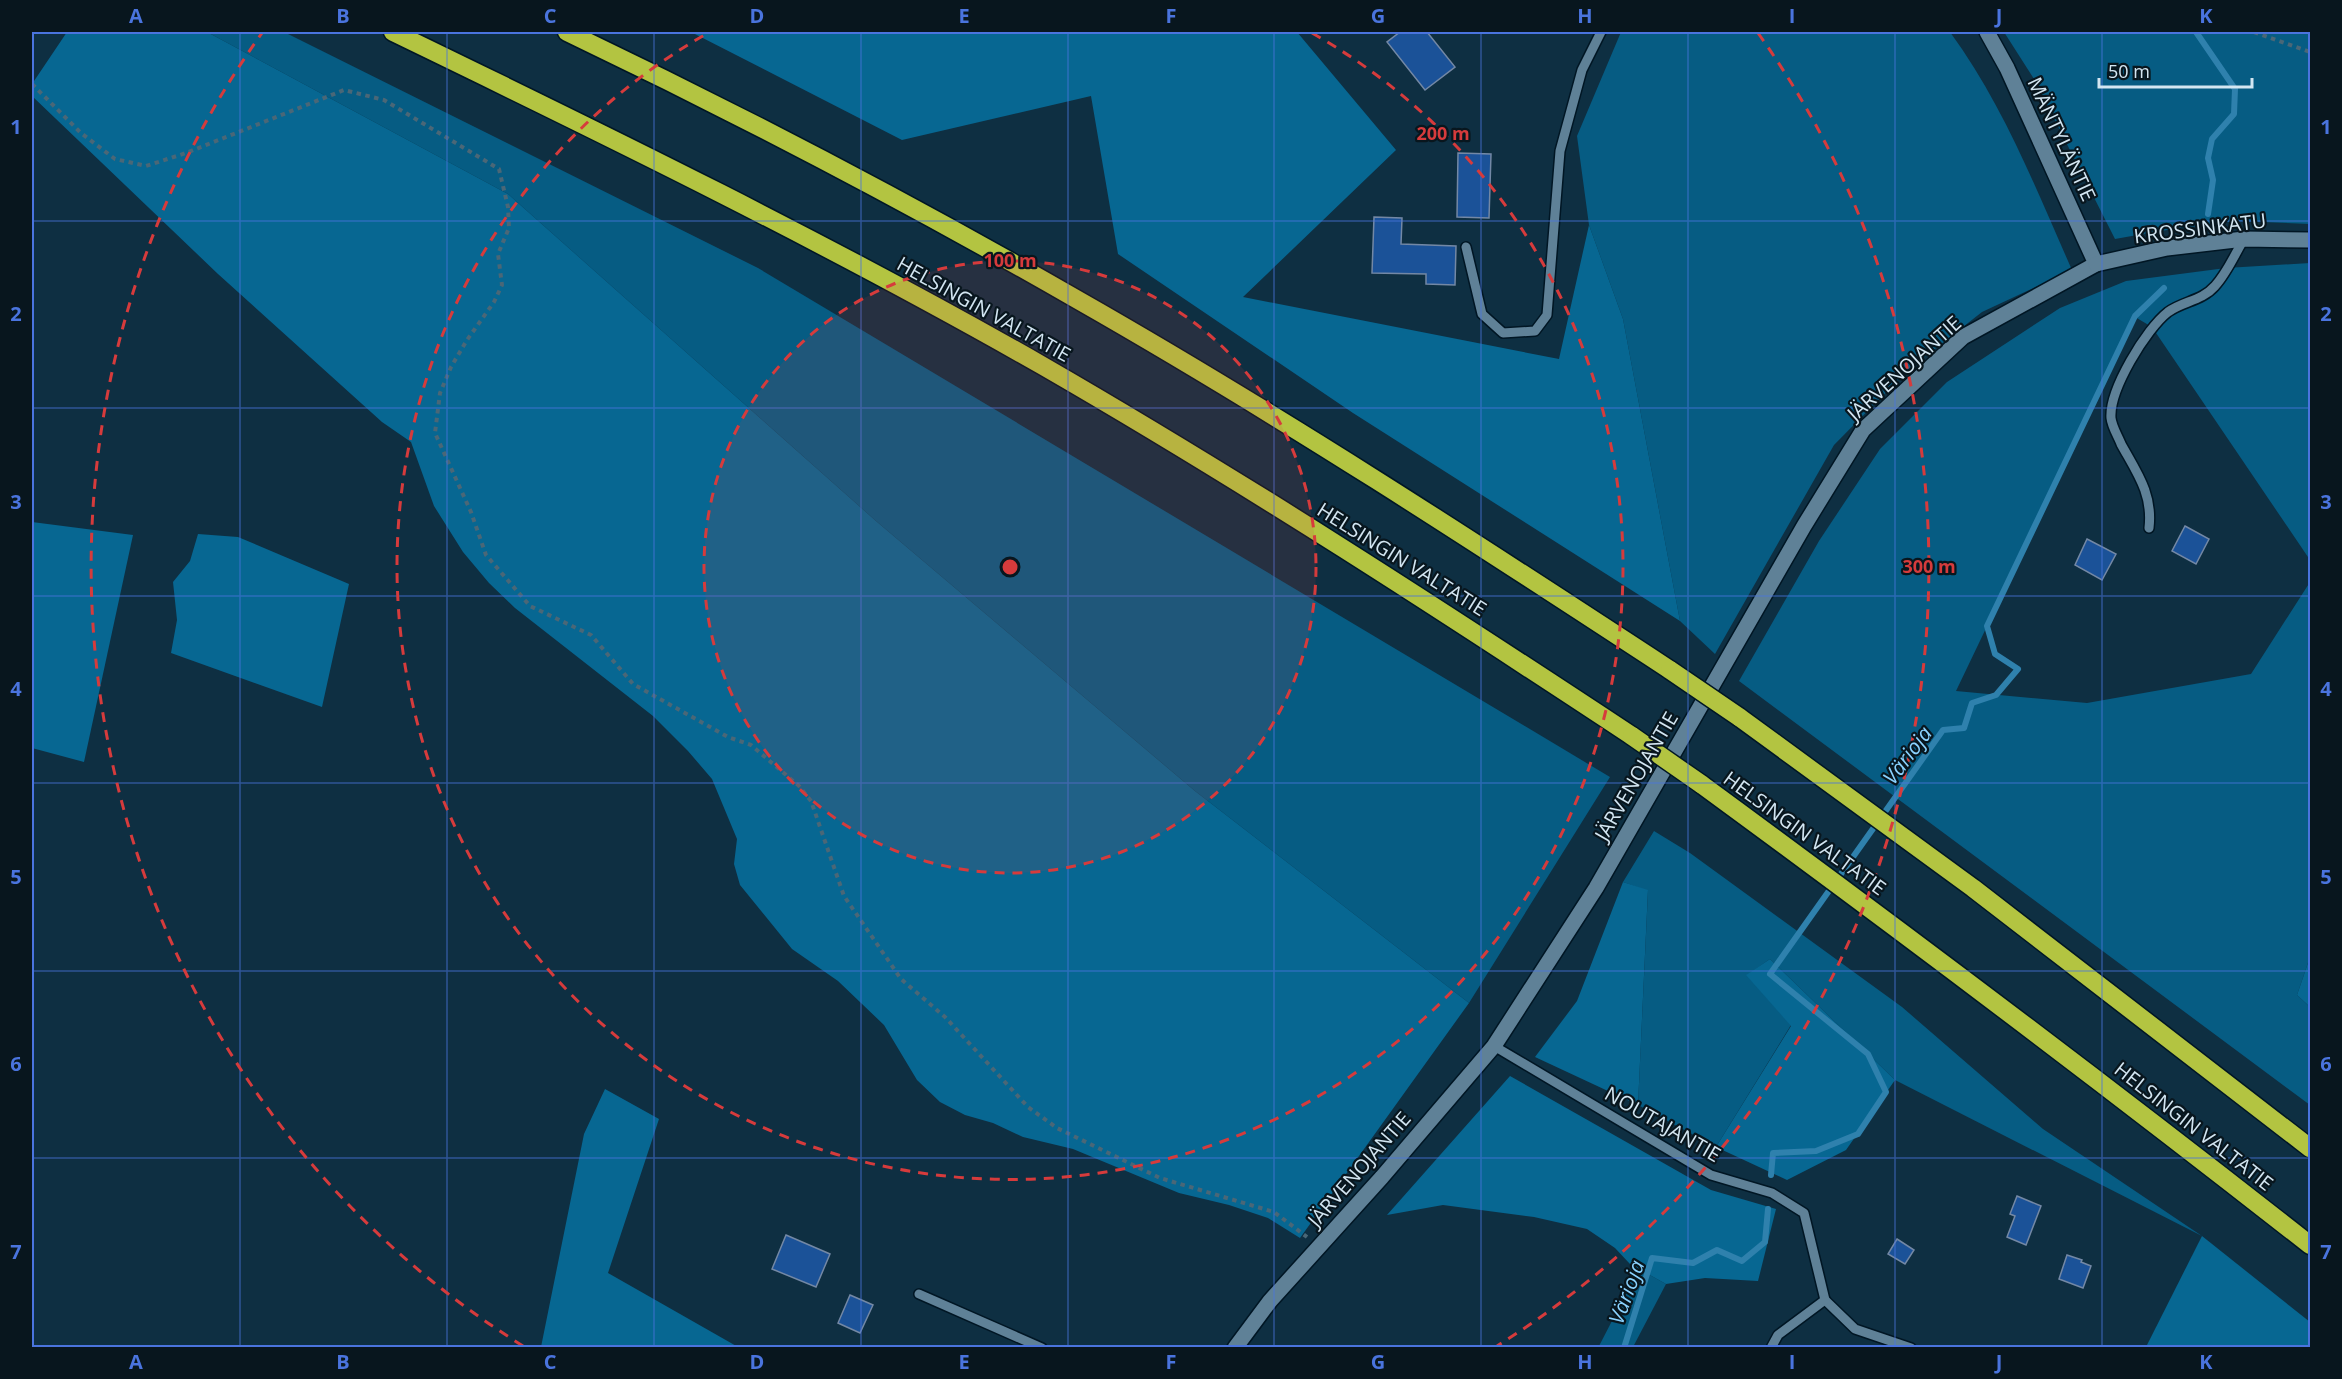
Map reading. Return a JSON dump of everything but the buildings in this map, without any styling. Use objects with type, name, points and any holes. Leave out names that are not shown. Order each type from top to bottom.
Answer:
[{"type":"highway","name":"HELSINGIN VALTATIE","points":[[393,32],[673,167],[848,259],[1042,366],[1208,464],[1413,591],[1701,784],[2037,1034],[2310,1245]]},
{"type":"highway","points":[[567,32],[707,99],[882,190],[1080,300],[1247,400],[1461,533],[1739,717],[1973,888],[2310,1149]]},
{"type":"street","name":"MÄNTYLÄNTIE","points":[[1988,32],[2007,68],[2096,264]]},
{"type":"street","name":"KROSSINKATU","points":[[2096,264],[2168,248],[2244,239],[2310,240]]},
{"type":"street","name":"JÄRVENOJANTIE","points":[[1235,1347],[1270,1301],[1494,1046],[1596,888],[1804,526],[1863,430],[1963,337],[2096,264]]},
{"type":"lane","points":[[1466,247],[1482,314],[1503,333],[1535,331],[1547,315],[1560,151],[1582,70],[1600,32]]},
{"type":"lane","points":[[2149,528],[2148,494],[2113,426],[2111,419],[2113,402],[2135,351],[2152,327],[2170,311],[2200,298],[2216,286],[2244,239]]},
{"type":"lane","name":"NOUTAJANTIE","points":[[1494,1046],[1711,1175],[1772,1193],[1804,1213],[1825,1300]]},
{"type":"lane","points":[[919,1294],[1042,1347]]},
{"type":"lane","points":[[1771,1347],[1778,1335],[1825,1300],[1856,1329],[1911,1347]]},
{"type":"path","points":[[2254,32],[2310,52]]},
{"type":"path","points":[[32,84],[81,133],[115,159],[146,166],[186,153],[344,90],[384,100],[499,170],[508,207],[509,228],[498,254],[502,285],[494,302],[451,367],[440,393],[435,433],[471,512],[486,555],[530,606],[591,635],[633,684],[728,737],[751,745],[799,786],[811,801],[844,896],[901,980],[945,1017],[1028,1107],[1057,1128],[1160,1178],[1274,1212],[1320,1246]]},
{"type":"shaded area","points":[[67,32],[207,32],[508,194],[876,521],[1195,791],[1469,1003],[1300,1238],[1268,1218],[1229,1205],[1179,1193],[1073,1149],[1023,1137],[993,1123],[965,1115],[940,1102],[917,1080],[884,1025],[838,981],[792,949],[740,885],[734,864],[737,839],[712,779],[688,751],[653,716],[515,608],[489,583],[463,552],[434,506],[411,442],[382,422],[218,274],[32,96],[32,84]]},
{"type":"shaded area","points":[[207,32],[284,32],[758,268],[1610,777],[1469,1003],[1195,791],[876,521],[508,194]]},
{"type":"shaded area","points":[[691,32],[1297,32],[1396,150],[1243,297],[1559,359],[1589,225],[1623,319],[1680,621],[1353,413],[1118,254],[1091,96],[902,140]]},
{"type":"shaded area","points":[[1621,32],[1950,32],[1986,88],[2002,118],[2032,178],[2072,270],[1982,312],[1908,370],[1834,445],[1715,654],[1680,621],[1623,319],[1589,225],[1577,136]]},
{"type":"shaded area","points":[[2004,32],[2310,32],[2310,224],[2235,221],[2115,239],[2034,79]]},
{"type":"shaded area","points":[[2310,263],[2310,560],[2152,327],[2135,317],[1956,691],[2087,703],[2251,674],[2310,582],[2310,957],[2297,995],[2310,1007],[2310,1105],[1739,681],[1819,541],[1880,449],[1947,382],[2060,308],[2126,281],[2226,268]]},
{"type":"shaded area","points":[[32,522],[133,535],[84,762],[32,748]]},
{"type":"shaded area","points":[[198,534],[238,537],[349,584],[322,707],[171,653],[177,620],[173,582],[190,561]]},
{"type":"shaded area","points":[[1654,831],[1690,853],[1902,1007],[2043,1129],[2202,1236],[1895,1080],[1770,959],[1747,975],[1791,1025],[1716,1147],[1638,1105],[1648,891],[1623,882]]},
{"type":"shaded area","points":[[1623,882],[1648,890],[1638,1105],[1535,1057],[1577,1001]]},
{"type":"shaded area","points":[[2310,957],[2310,1007],[2297,995]]},
{"type":"shaded area","points":[[1770,959],[1895,1080],[1846,1150],[1787,1180],[1716,1147],[1791,1026],[1746,975]]},
{"type":"shaded area","points":[[1510,1076],[1711,1190],[1776,1209],[1758,1281],[1705,1278],[1666,1284],[1630,1264],[1615,1248],[1587,1229],[1534,1217],[1443,1205],[1387,1215]]},
{"type":"shaded area","points":[[605,1089],[659,1119],[608,1273],[738,1347],[541,1347],[584,1134]]},
{"type":"shaded area","points":[[2202,1236],[2310,1322],[2310,1347],[2146,1347]]},
{"type":"shaded area","points":[[1630,1264],[1666,1284],[1633,1347],[1598,1348],[1630,1286]]},
{"type":"waterway","points":[[2196,32],[2235,89],[2234,114],[2212,139],[2208,158],[2213,180],[2208,214]]},
{"type":"waterway","name":"Värioja","points":[[1771,1175],[1773,1153],[1816,1151],[1858,1134],[1886,1092],[1868,1054],[1770,974],[1943,730],[1964,728],[1972,703],[1996,695],[2018,669],[1995,654],[1987,626],[2135,316],[2164,288]]},
{"type":"waterway","name":"Värioja","points":[[1624,1348],[1652,1258],[1693,1263],[1717,1250],[1742,1261],[1765,1242],[1768,1209]]}]
